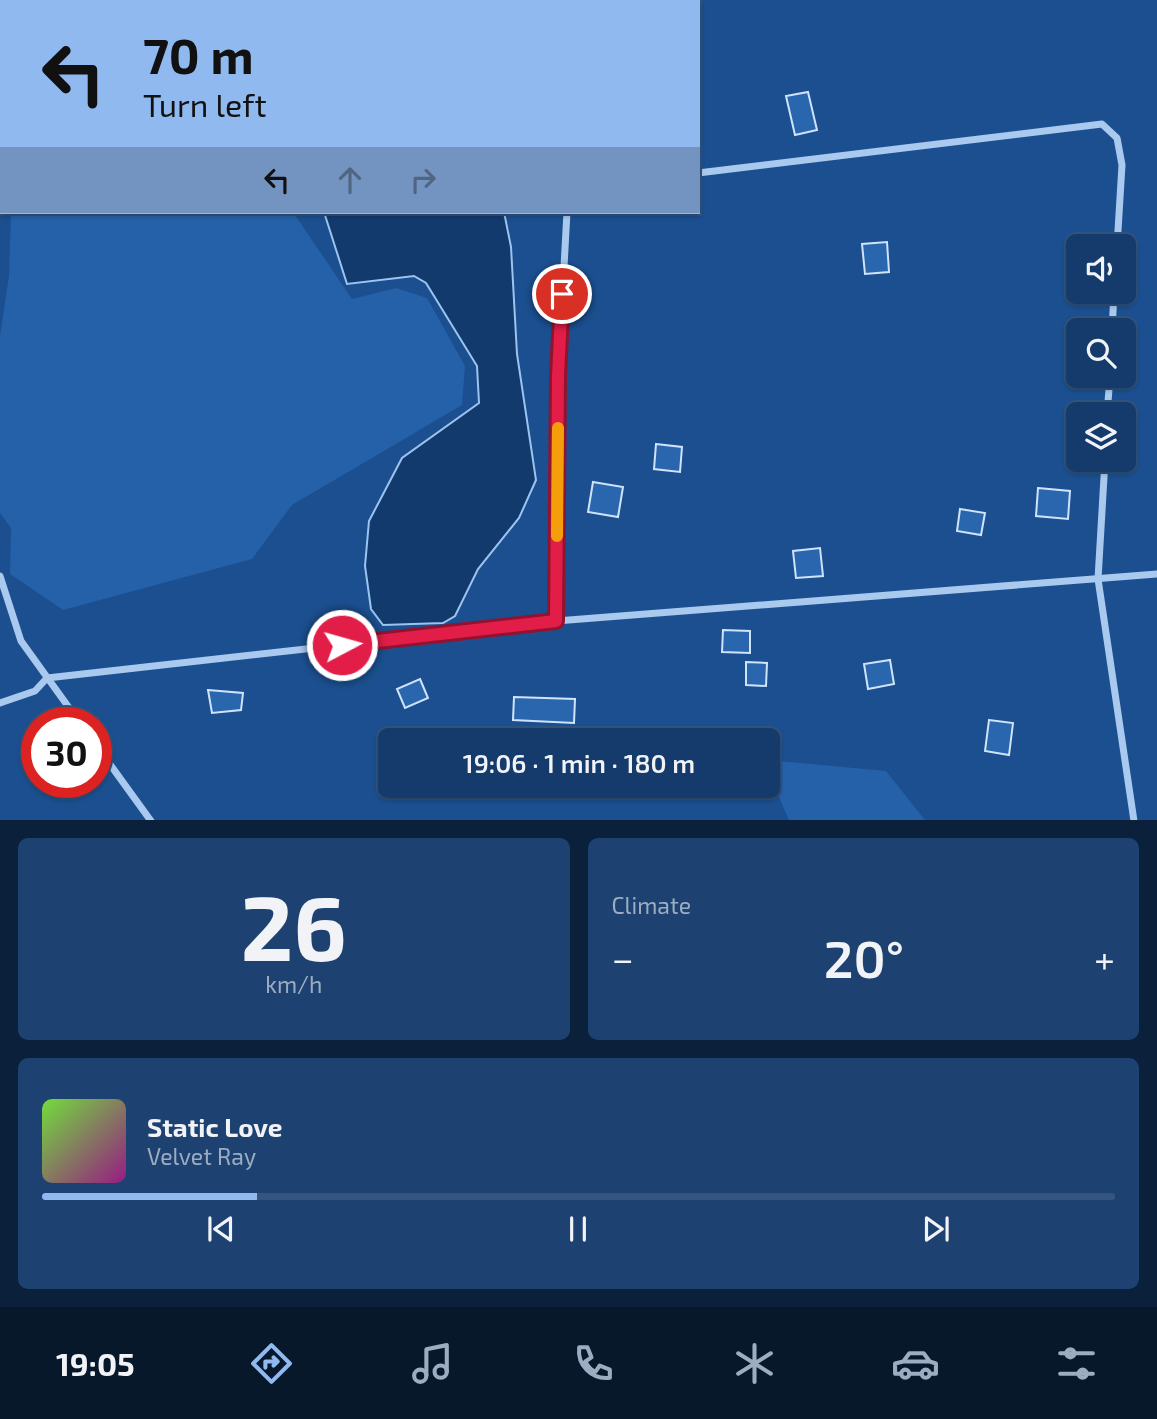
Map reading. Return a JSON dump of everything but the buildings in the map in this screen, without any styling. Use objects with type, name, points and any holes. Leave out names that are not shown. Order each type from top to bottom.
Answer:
[{"type":"street","points":[[700,173],[1102,124],[1117,138],[1122,165],[1118,234]]},
{"type":"street","points":[[556,621],[558,376],[567,214]]},
{"type":"street","points":[[1104,472],[1098,579],[1134,820]]},
{"type":"street","points":[[0,703],[35,691],[47,678],[556,621],[1157,574]]},
{"type":"street","points":[[0,576],[21,641],[68,707]]},
{"type":"street","points":[[112,767],[150,820]]},
{"type":"shaded area","points":[[11,214],[294,214],[352,299],[396,288],[427,298],[465,366],[462,405],[292,505],[252,559],[63,610],[10,574],[11,528],[0,513],[0,336],[9,276]]},
{"type":"shaded area","points":[[325,214],[504,214],[511,247],[517,354],[536,480],[519,518],[478,569],[455,616],[443,623],[383,625],[371,609],[365,566],[369,521],[402,458],[479,403],[477,366],[426,283],[414,276],[347,284]]},
{"type":"shaded area","points":[[780,761],[886,771],[925,820],[789,820],[779,798]]},
{"type":"slow traffic","points":[[557,536],[558,428]]},
{"type":"route","points":[[342,645],[556,621],[558,376],[562,294]]}]
